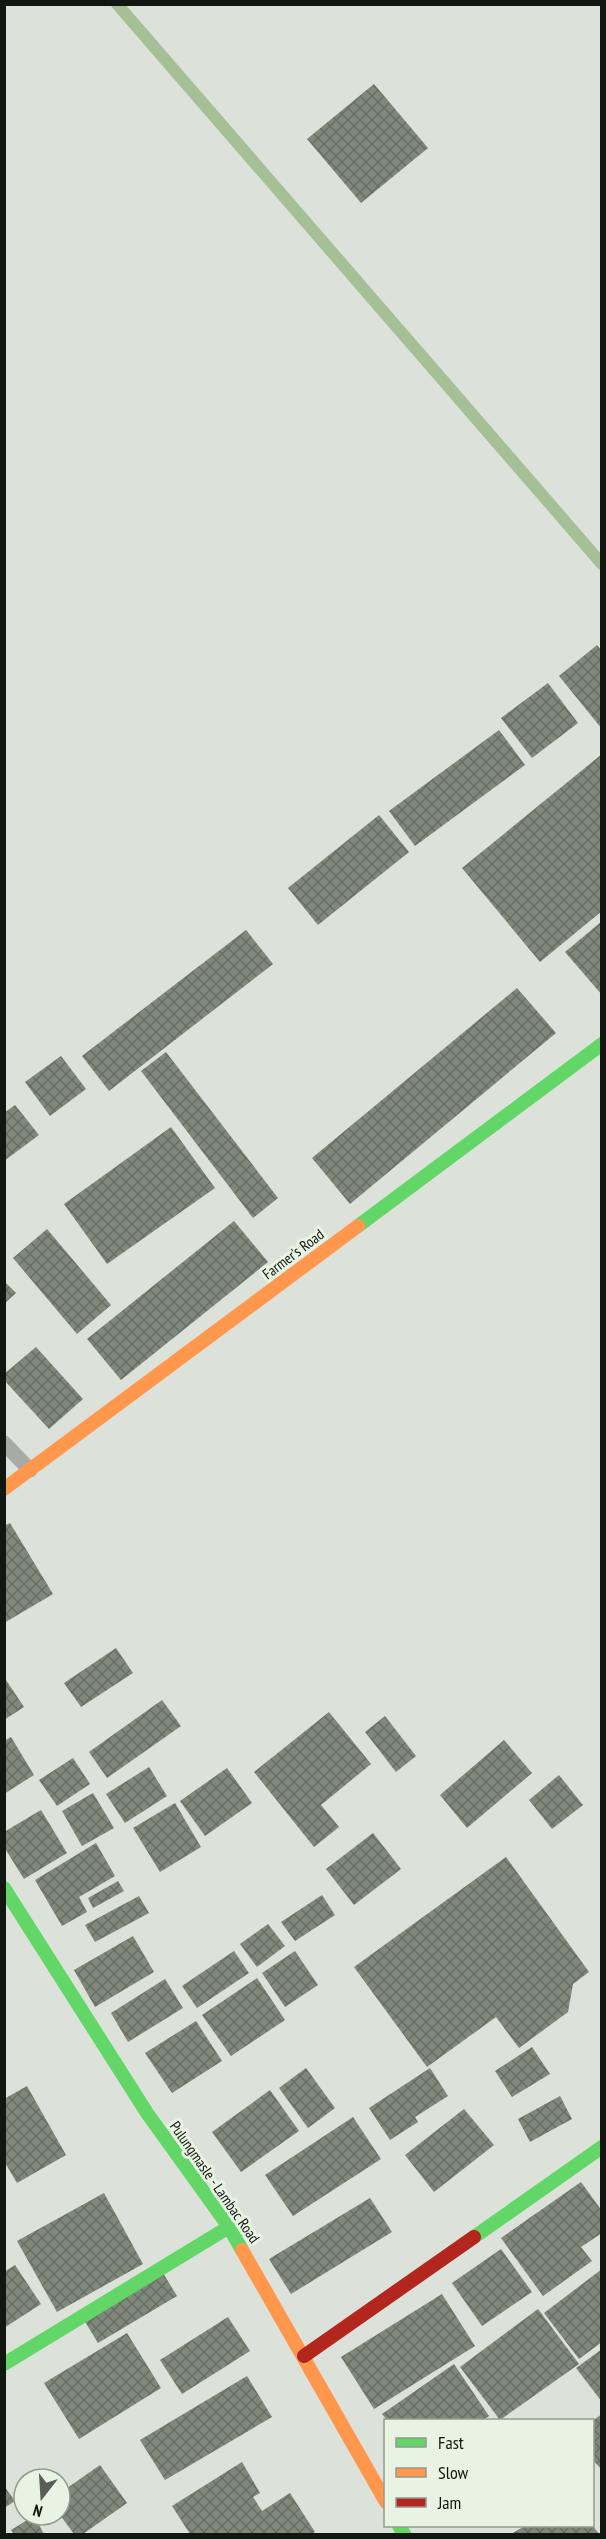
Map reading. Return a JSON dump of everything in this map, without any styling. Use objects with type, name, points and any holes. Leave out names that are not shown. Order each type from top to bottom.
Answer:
[{"type":"street","name":"Farmer's Road","points":[[4,1489],[602,1044]]},
{"type":"street","name":"Pulungmasle - Lambac Road","points":[[4,1888],[147,2113],[229,2227],[384,2498]]},
{"type":"street","points":[[304,2356],[602,2147]]},
{"type":"street","points":[[4,2364],[229,2227]]},
{"type":"lane","points":[[4,1443],[30,1470]]},
{"type":"building","points":[[374,84],[428,148],[361,203],[307,139]]},
{"type":"building","points":[[597,645],[602,651],[602,729],[559,676]]},
{"type":"building","points":[[548,683],[578,723],[532,758],[501,718]]},
{"type":"building","points":[[499,730],[525,765],[415,846],[389,811]]},
{"type":"building","points":[[602,754],[602,911],[540,962],[462,868]]},
{"type":"building","points":[[379,815],[409,852],[318,925],[288,888]]},
{"type":"building","points":[[602,921],[602,995],[565,952]]},
{"type":"building","points":[[246,930],[273,964],[109,1091],[82,1056]]},
{"type":"building","points":[[517,988],[556,1033],[350,1204],[312,1158]]},
{"type":"building","points":[[166,1052],[278,1198],[253,1218],[141,1071]]},
{"type":"building","points":[[61,1056],[86,1089],[50,1116],[25,1082]]},
{"type":"building","points":[[15,1105],[39,1135],[4,1161],[4,1113]]},
{"type":"building","points":[[171,1127],[215,1188],[107,1264],[64,1204]]},
{"type":"building","points":[[234,1221],[268,1262],[121,1380],[87,1339]]},
{"type":"building","points":[[47,1229],[111,1305],[77,1334],[13,1258]]},
{"type":"building","points":[[4,1281],[16,1293],[4,1304]]},
{"type":"building","points":[[36,1347],[83,1399],[49,1429],[4,1380],[4,1374]]},
{"type":"building","points":[[10,1523],[53,1594],[4,1623],[4,1526]]},
{"type":"building","points":[[116,1648],[133,1673],[81,1707],[64,1683]]},
{"type":"building","points":[[4,1677],[24,1707],[4,1720]]},
{"type":"building","points":[[162,1700],[181,1726],[107,1778],[89,1752]]},
{"type":"building","points":[[329,1712],[371,1764],[321,1805],[339,1827],[314,1847],[254,1772]]},
{"type":"building","points":[[385,1716],[416,1756],[396,1772],[365,1732]]},
{"type":"building","points":[[11,1737],[34,1775],[4,1794],[4,1741]]},
{"type":"building","points":[[504,1740],[532,1773],[467,1828],[440,1795]]},
{"type":"building","points":[[73,1758],[90,1784],[57,1806],[39,1780]]},
{"type":"building","points":[[149,1767],[167,1796],[125,1823],[106,1794]]},
{"type":"building","points":[[227,1768],[252,1803],[205,1836],[180,1801]]},
{"type":"building","points":[[559,1775],[583,1805],[552,1829],[529,1800]]},
{"type":"building","points":[[93,1793],[114,1828],[82,1846],[62,1811]]},
{"type":"building","points":[[175,1803],[201,1847],[160,1872],[133,1828]]},
{"type":"building","points":[[41,1810],[67,1853],[24,1879],[4,1847],[4,1832]]},
{"type":"building","points":[[373,1833],[401,1869],[354,1905],[326,1869]]},
{"type":"building","points":[[96,1843],[115,1876],[79,1897],[87,1912],[62,1926],[35,1880]]},
{"type":"building","points":[[506,1857],[589,1972],[573,1984],[568,2012],[519,2048],[496,2017],[427,2067],[354,1967]]},
{"type":"building","points":[[118,1881],[124,1891],[93,1908],[88,1898]]},
{"type":"building","points":[[322,1895],[335,1915],[295,1941],[281,1922]]},
{"type":"building","points":[[139,1896],[149,1913],[95,1942],[85,1925]]},
{"type":"building","points":[[268,1924],[285,1946],[257,1967],[240,1944]]},
{"type":"building","points":[[133,1936],[154,1972],[95,2007],[74,1970]]},
{"type":"building","points":[[234,1951],[249,1973],[197,2008],[182,1986]]},
{"type":"building","points":[[295,1951],[318,1985],[285,2007],[262,1973]]},
{"type":"building","points":[[257,1978],[285,2020],[231,2056],[202,2015]]},
{"type":"building","points":[[165,1979],[183,2008],[128,2042],[111,2013]]},
{"type":"building","points":[[196,2021],[222,2061],[172,2093],[145,2053]]},
{"type":"building","points":[[532,2047],[550,2074],[512,2097],[495,2071]]},
{"type":"building","points":[[306,2068],[335,2108],[308,2128],[279,2088]]},
{"type":"building","points":[[430,2068],[448,2096],[415,2117],[418,2122],[390,2140],[369,2108]]},
{"type":"building","points":[[27,2086],[66,2155],[17,2183],[4,2161],[4,2099]]},
{"type":"building","points":[[270,2090],[299,2131],[241,2172],[212,2132]]},
{"type":"building","points":[[560,2096],[572,2119],[530,2142],[518,2119]]},
{"type":"building","points":[[464,2109],[494,2145],[434,2192],[405,2155]]},
{"type":"building","points":[[353,2117],[381,2159],[293,2216],[265,2175]]},
{"type":"building","points":[[581,2182],[602,2211],[602,2233],[581,2247],[592,2261],[543,2296],[501,2238]]},
{"type":"building","points":[[104,2193],[143,2264],[57,2312],[17,2241]]},
{"type":"building","points":[[370,2198],[392,2232],[291,2294],[269,2259]]},
{"type":"building","points":[[501,2249],[532,2292],[482,2326],[452,2283]]},
{"type":"building","points":[[15,2265],[41,2304],[4,2328],[4,2272]]},
{"type":"building","points":[[602,2269],[602,2342],[579,2359],[544,2313]]},
{"type":"building","points":[[163,2273],[177,2296],[98,2343],[84,2320]]},
{"type":"building","points":[[442,2294],[475,2346],[374,2409],[341,2357]]},
{"type":"building","points":[[538,2309],[579,2364],[501,2419],[460,2367]]},
{"type":"building","points":[[228,2317],[250,2351],[182,2394],[160,2360]]},
{"type":"building","points":[[127,2333],[161,2388],[79,2439],[44,2383]]},
{"type":"building","points":[[602,2349],[602,2402],[576,2368]]},
{"type":"building","points":[[454,2364],[489,2416],[484,2419],[386,2419],[382,2414]]},
{"type":"building","points":[[247,2376],[272,2417],[165,2480],[140,2440]]},
{"type":"building","points":[[602,2414],[602,2470],[594,2461],[594,2420]]},
{"type":"building","points":[[242,2462],[260,2493],[253,2497],[262,2511],[290,2493],[315,2532],[311,2534],[190,2534],[172,2506]]},
{"type":"building","points":[[100,2465],[127,2503],[83,2534],[74,2534],[69,2527],[72,2527],[72,2485]]},
{"type":"building","points":[[4,2486],[12,2497],[12,2503],[4,2508]]},
{"type":"building","points":[[16,2527],[40,2527],[44,2534],[14,2534],[11,2530]]},
{"type":"building","points":[[523,2527],[594,2527],[599,2534],[511,2534]]},
{"type":"waterway","points":[[117,4],[602,564]]},
{"type":"traffic: fast","points":[[358,1226],[602,1044]]},
{"type":"traffic: fast","points":[[4,1888],[147,2113],[229,2227],[242,2250]]},
{"type":"traffic: fast","points":[[474,2237],[602,2147]]},
{"type":"traffic: fast","points":[[4,2364],[229,2227]]},
{"type":"traffic: fast","points":[[400,2527],[404,2534]]},
{"type":"traffic: slow","points":[[4,1489],[358,1226]]},
{"type":"traffic: slow","points":[[242,2250],[384,2498]]},
{"type":"traffic: jam","points":[[304,2356],[474,2237]]}]
